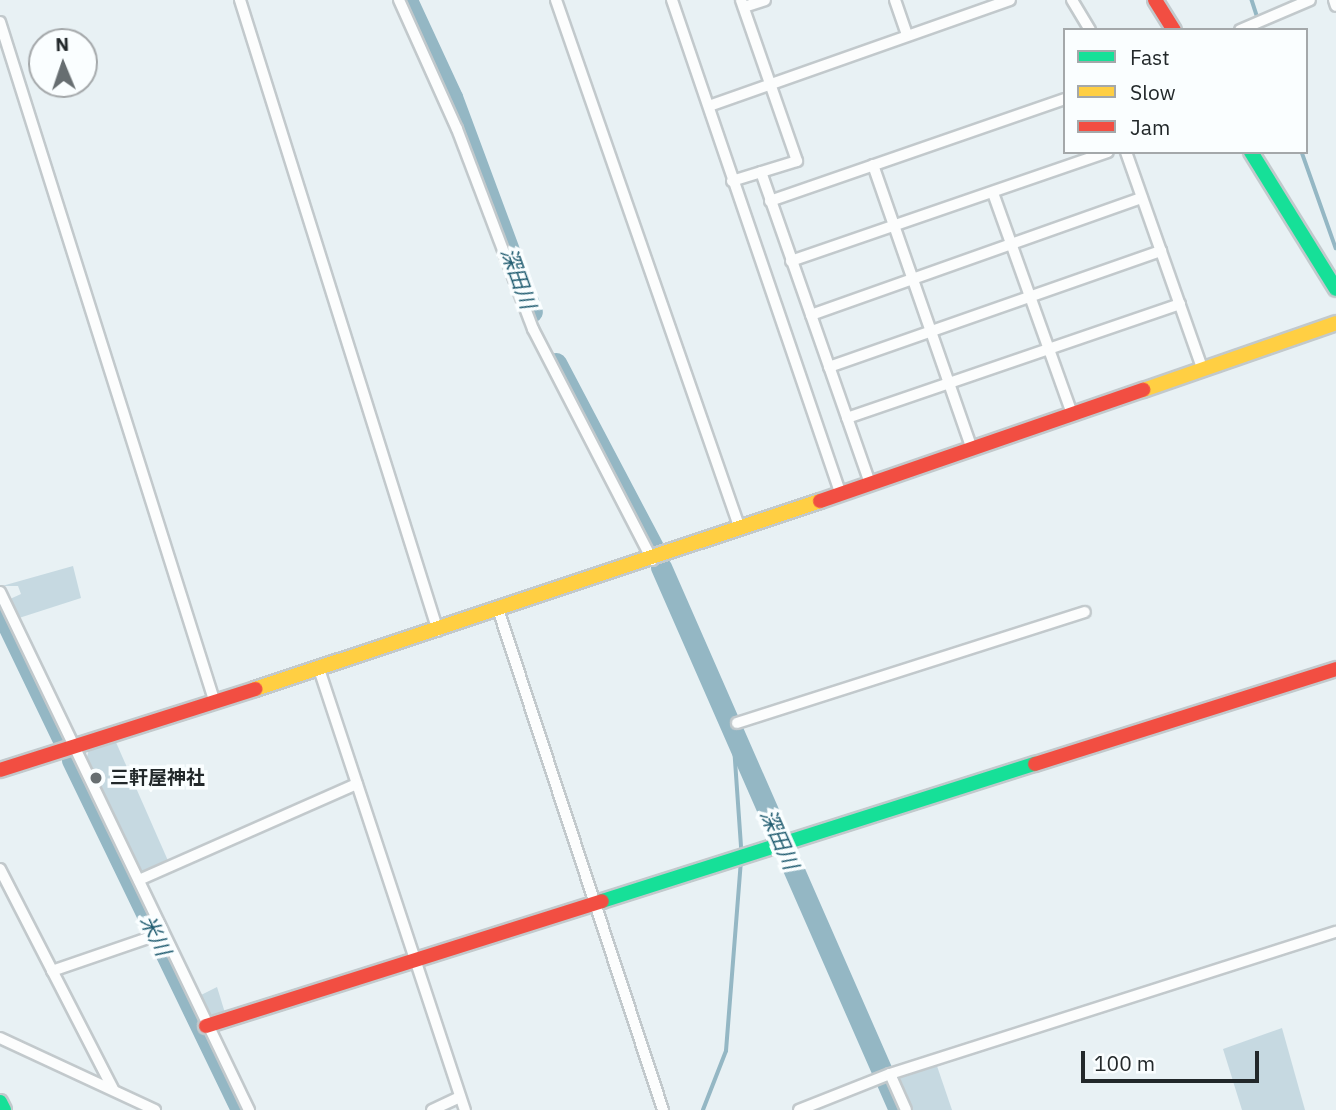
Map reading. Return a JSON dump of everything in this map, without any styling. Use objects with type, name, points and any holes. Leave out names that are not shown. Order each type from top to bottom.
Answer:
[{"type":"street","points":[[240,0],[438,631]]},
{"type":"street","points":[[398,0],[457,129],[533,330],[652,560]]},
{"type":"street","points":[[556,0],[740,528]]},
{"type":"street","points":[[672,0],[841,495]]},
{"type":"street","points":[[732,181],[797,161],[742,4],[765,0]]},
{"type":"street","points":[[895,0],[907,35]]},
{"type":"street","points":[[709,106],[1010,0]]},
{"type":"street","points":[[1072,0],[1089,28]]},
{"type":"street","points":[[1155,0],[1173,28]]},
{"type":"street","points":[[1245,28],[1310,0]]},
{"type":"street","points":[[1334,0],[1336,6]]},
{"type":"street","points":[[0,22],[214,700]]},
{"type":"street","points":[[770,201],[1063,100]]},
{"type":"street","points":[[791,261],[1102,154]]},
{"type":"street","points":[[1127,154],[1202,368]]},
{"type":"street","points":[[1252,154],[1336,289]]},
{"type":"street","points":[[873,165],[972,449]]},
{"type":"street","points":[[761,172],[870,484]]},
{"type":"street","points":[[993,192],[1072,414]]},
{"type":"street","points":[[811,315],[1142,198]]},
{"type":"street","points":[[830,367],[1161,251]]},
{"type":"street","points":[[847,418],[1180,304]]},
{"type":"street","points":[[0,770],[75,744],[499,612],[1336,323]]},
{"type":"street","points":[[0,592],[75,744],[206,1026],[249,1110]]},
{"type":"street","points":[[499,612],[663,1110]]},
{"type":"street","points":[[737,723],[1085,612]]},
{"type":"street","points":[[319,669],[465,1110]]},
{"type":"street","points":[[206,1026],[594,906],[1336,669]]},
{"type":"street","points":[[138,880],[357,784]]},
{"type":"street","points":[[0,869],[113,1088]]},
{"type":"street","points":[[799,1110],[890,1074],[1336,932]]},
{"type":"street","points":[[52,971],[163,933]]},
{"type":"street","points":[[0,1038],[113,1088],[155,1110]]},
{"type":"street","points":[[890,1074],[906,1110]]},
{"type":"street","points":[[432,1110],[460,1097]]},
{"type":"street","points":[[0,1102],[5,1110]]},
{"type":"shaded area","points":[[73,566],[81,598],[19,618],[10,599],[21,594],[18,586],[2,586]]},
{"type":"shaded area","points":[[115,740],[169,863],[143,873],[86,761],[89,749]]},
{"type":"shaded area","points":[[217,987],[226,1016],[210,1020],[199,996]]},
{"type":"shaded area","points":[[1282,1028],[1305,1110],[1242,1110],[1223,1049]]},
{"type":"shaded area","points":[[937,1066],[952,1110],[908,1110],[898,1077]]},
{"type":"waterway","name":"深田川","points":[[407,0],[452,97],[532,312]]},
{"type":"waterway","points":[[1252,0],[1261,28]]},
{"type":"waterway","points":[[1303,154],[1336,248]]},
{"type":"waterway","name":"深田川","points":[[556,363],[653,547]]},
{"type":"waterway","name":"深田川","points":[[661,567],[899,1110]]},
{"type":"waterway","name":"米川","points":[[0,609],[62,738]]},
{"type":"waterway","points":[[733,725],[742,854]]},
{"type":"waterway","name":"米川","points":[[72,760],[241,1110]]},
{"type":"waterway","points":[[703,1110],[726,1051],[741,862]]},
{"type":"traffic: fast","points":[[1252,154],[1336,289]]},
{"type":"traffic: fast","points":[[602,901],[1035,764]]},
{"type":"traffic: fast","points":[[0,1102],[4,1110]]},
{"type":"traffic: slow","points":[[1143,390],[1336,323]]},
{"type":"traffic: slow","points":[[255,689],[820,501]]},
{"type":"traffic: jam","points":[[1155,0],[1173,28]]},
{"type":"traffic: jam","points":[[820,501],[1143,390]]},
{"type":"traffic: jam","points":[[1035,764],[1336,669]]},
{"type":"traffic: jam","points":[[0,770],[255,689]]},
{"type":"traffic: jam","points":[[206,1026],[602,901]]},
{"type":"place","name":"三軒屋神社","points":[[96,778]]}]
